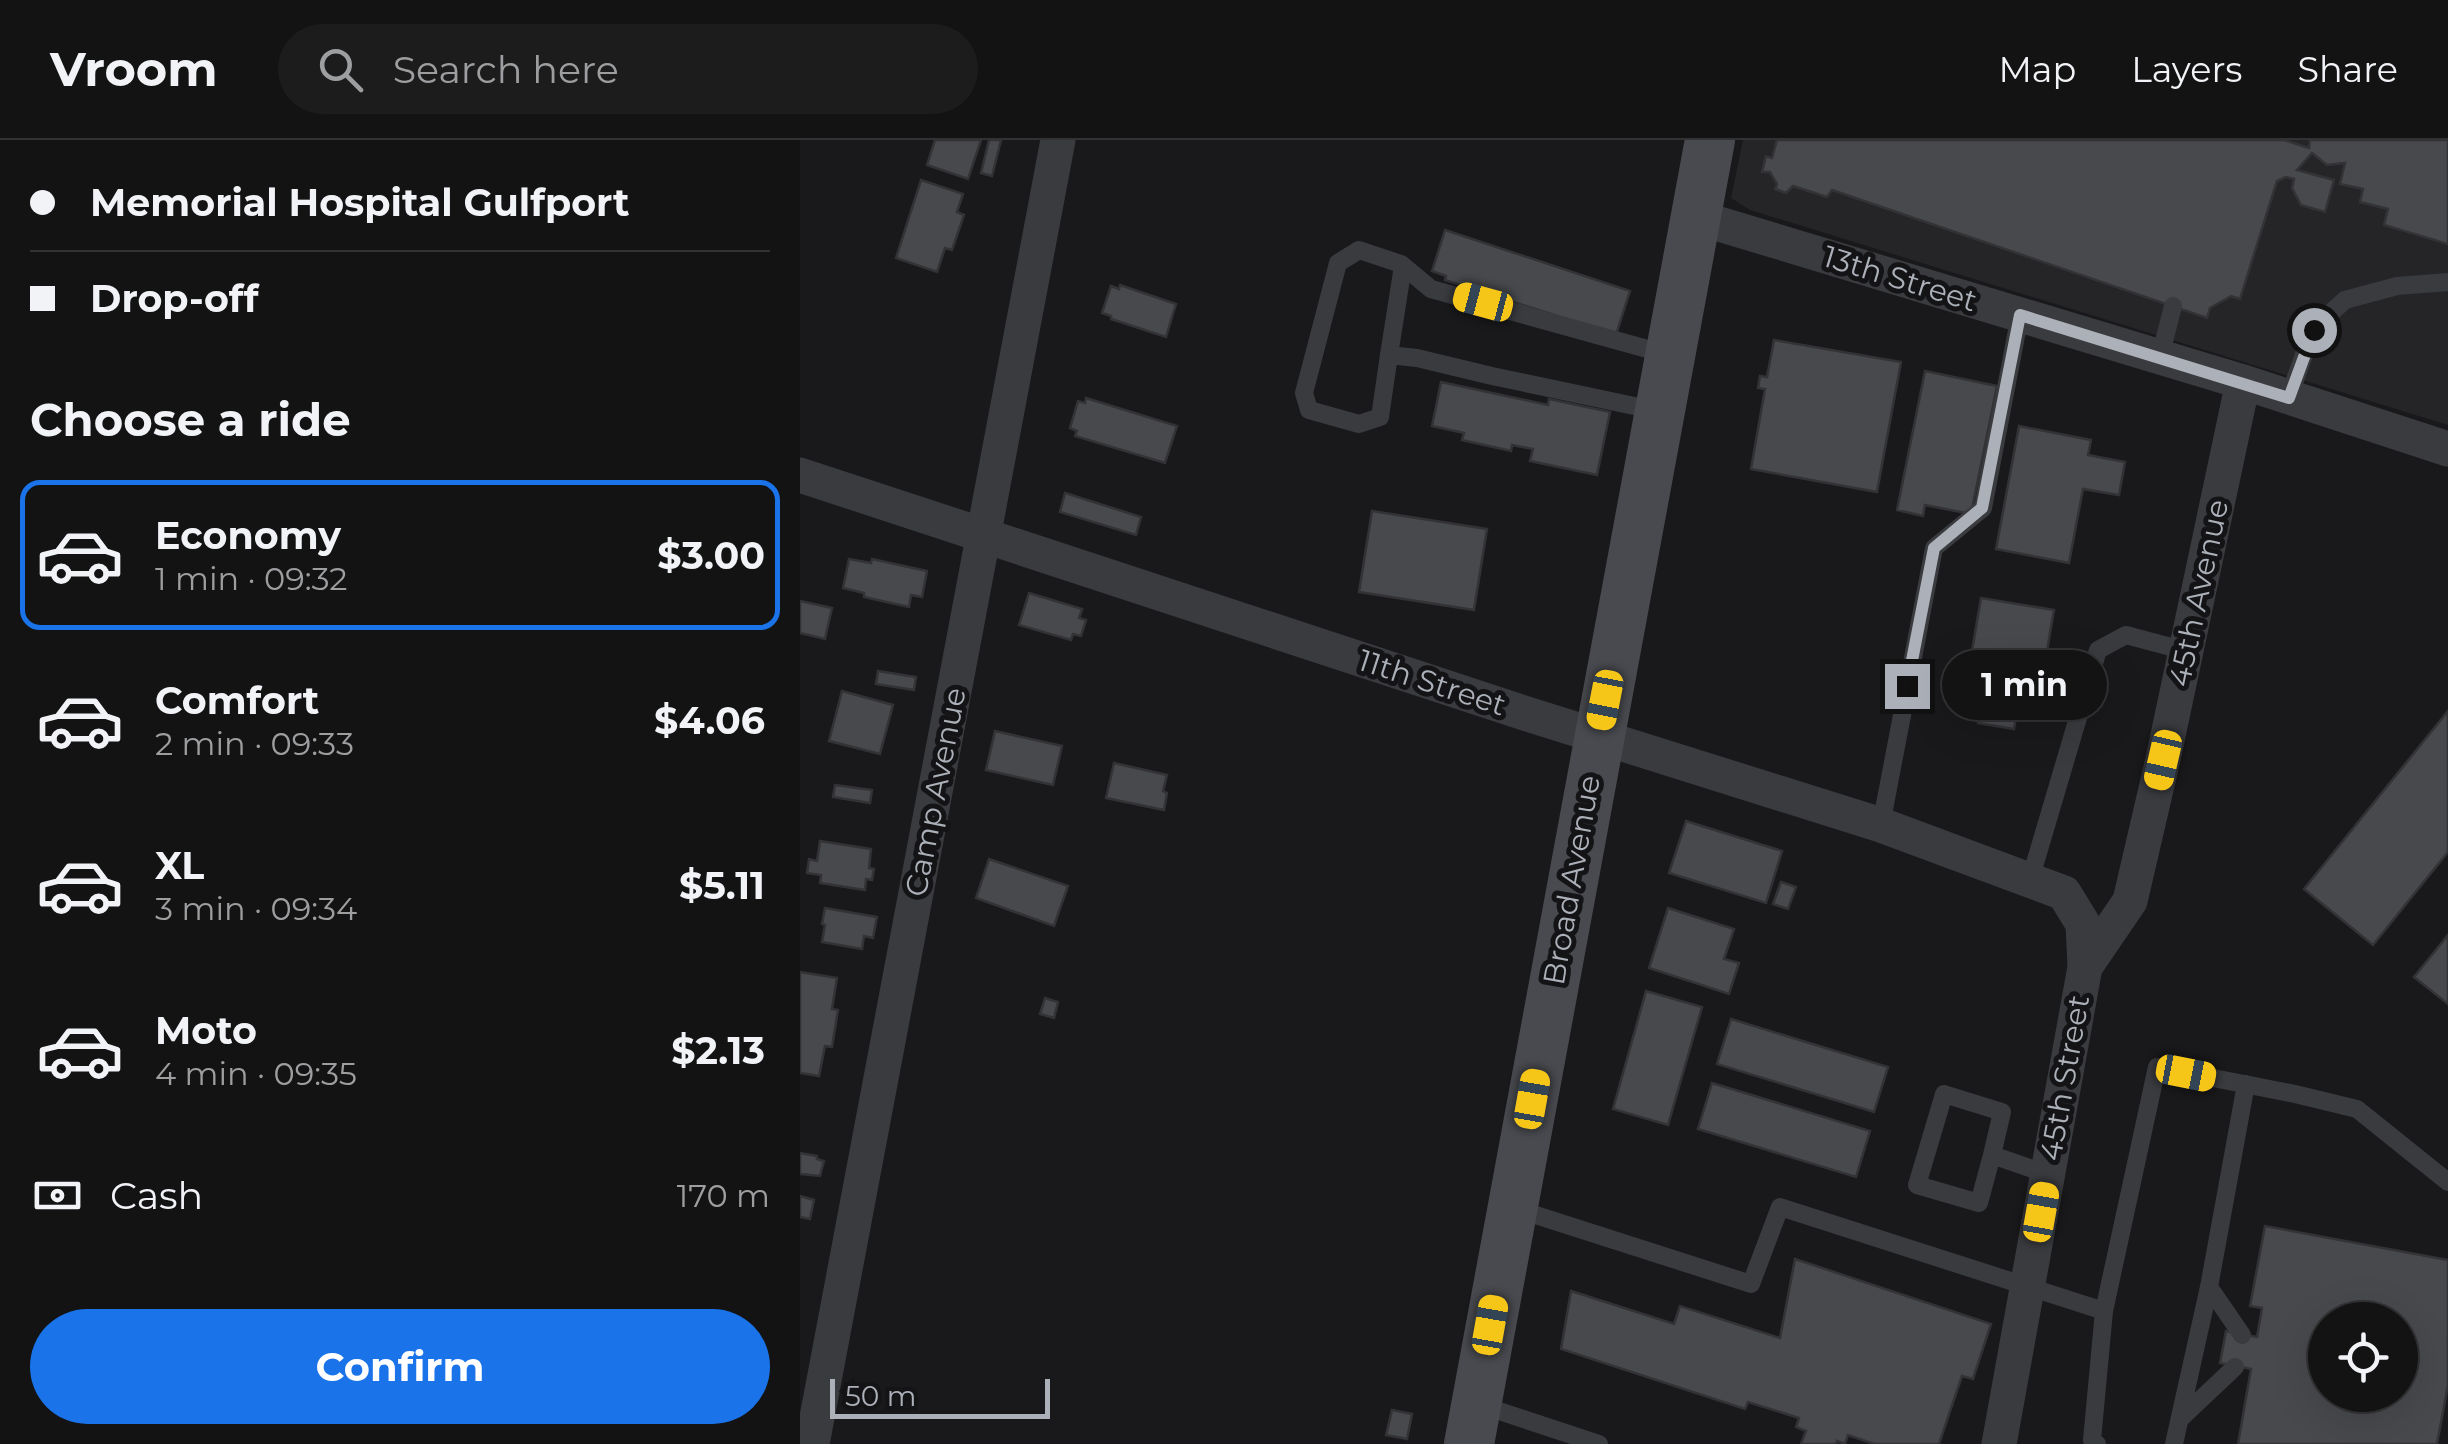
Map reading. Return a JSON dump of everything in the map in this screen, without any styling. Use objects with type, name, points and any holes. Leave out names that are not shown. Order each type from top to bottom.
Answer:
[{"type":"main road","name":"Broad Avenue","points":[[1472,1424],[1710,140]]},
{"type":"street","name":"Camp Avenue","points":[[812,1444],[1058,140]]},
{"type":"street","name":"13th Street","points":[[1696,216],[2243,382],[2448,449]]},
{"type":"street","name":"45th Avenue","points":[[2085,967],[2130,901],[2243,382]]},
{"type":"street","name":"11th Street","points":[[800,474],[1521,712],[1881,825],[2064,893]]},
{"type":"street","name":"45th Street","points":[[1999,1444],[2085,967],[2082,924],[2064,893]]},
{"type":"lane","points":[[1403,266],[1380,416],[1359,424],[1309,410],[1304,393],[1338,263],[1358,250],[1403,266],[1431,288],[1670,355]]},
{"type":"lane","points":[[2289,398],[2314,330],[2345,300],[2397,286],[2448,282]]},
{"type":"lane","points":[[2160,357],[2173,306]]},
{"type":"lane","points":[[1881,825],[1934,548],[1982,508],[2020,315]]},
{"type":"lane","points":[[1389,355],[1659,411]]},
{"type":"lane","points":[[2030,880],[2098,650],[2126,635],[2186,651]]},
{"type":"lane","points":[[2097,1444],[2092,1440],[2104,1310],[2157,1067],[2357,1109],[2448,1182]]},
{"type":"lane","points":[[2174,1444],[2246,1084]]},
{"type":"lane","points":[[1944,1094],[2002,1112],[1992,1156],[1979,1203],[1917,1186],[1944,1094]]},
{"type":"lane","points":[[1992,1156],[2048,1174]]},
{"type":"lane","points":[[1512,1208],[1751,1284],[1780,1208],[2104,1310]]},
{"type":"lane","points":[[2208,1287],[2242,1336]]},
{"type":"lane","points":[[2181,1418],[2235,1367]]},
{"type":"lane","points":[[1472,1424],[1599,1444]]},
{"type":"shaded area","points":[[1743,140],[2448,140],[2448,425],[1750,210],[1731,198]]},
{"type":"building","points":[[935,140],[981,140],[968,179],[927,165]]},
{"type":"building","points":[[989,140],[1001,140],[992,176],[981,173]]},
{"type":"building","points":[[1777,140],[2284,140],[2309,148],[2310,140],[2448,140],[2448,244],[2384,225],[2388,209],[2360,202],[2363,189],[2340,184],[2345,163],[2327,165],[2312,153],[2297,170],[2334,180],[2325,212],[2301,205],[2292,188],[2294,179],[2277,181],[2240,299],[2231,296],[2210,308],[2207,318],[1832,190],[1827,197],[1793,186],[1786,193],[1775,189],[1777,184],[1770,172],[1762,172],[1766,156],[1772,158]]},
{"type":"building","points":[[921,180],[963,194],[957,212],[964,215],[952,250],[945,248],[937,272],[896,258]]},
{"type":"building","points":[[1445,230],[1630,291],[1616,335],[1445,280],[1446,276],[1432,271]]},
{"type":"building","points":[[1120,285],[1176,304],[1166,337],[1102,313],[1111,286],[1119,289]]},
{"type":"building","points":[[1774,340],[1901,362],[1877,492],[1751,469],[1765,389],[1758,388],[1760,376],[1767,377]]},
{"type":"building","points":[[1925,371],[1997,386],[1971,514],[1925,505],[1923,516],[1897,510]]},
{"type":"building","points":[[1441,382],[1548,405],[1549,399],[1610,412],[1597,475],[1530,461],[1533,449],[1512,445],[1511,451],[1462,440],[1464,433],[1432,426]]},
{"type":"building","points":[[1086,398],[1177,426],[1165,463],[1075,436],[1077,431],[1070,428],[1078,401],[1085,403]]},
{"type":"building","points":[[2019,426],[2091,440],[2088,455],[2125,462],[2119,495],[2083,489],[2069,563],[1996,549]]},
{"type":"building","points":[[1065,493],[1141,517],[1136,535],[1060,512]]},
{"type":"building","points":[[1372,511],[1487,529],[1474,610],[1359,592]]},
{"type":"building","points":[[849,559],[871,563],[872,559],[927,571],[922,597],[911,595],[909,607],[843,588]]},
{"type":"building","points":[[1029,593],[1082,609],[1079,618],[1086,620],[1081,636],[1073,634],[1071,640],[1019,625]]},
{"type":"building","points":[[1981,598],[2054,610],[2041,686],[2022,683],[2014,729],[1978,723],[1986,677],[1968,674]]},
{"type":"building","points":[[800,601],[832,608],[825,639],[800,633]]},
{"type":"building","points":[[878,671],[916,677],[914,690],[876,684]]},
{"type":"building","points":[[842,691],[893,705],[880,754],[829,741]]},
{"type":"building","points":[[2448,711],[2448,852],[2373,945],[2304,889]]},
{"type":"building","points":[[995,731],[1062,746],[1053,785],[986,770]]},
{"type":"building","points":[[1114,763],[1167,775],[1164,810],[1106,798]]},
{"type":"building","points":[[835,785],[872,790],[870,803],[833,797]]},
{"type":"building","points":[[1686,821],[1782,851],[1766,903],[1669,873]]},
{"type":"building","points":[[820,841],[871,849],[869,868],[874,869],[872,880],[866,879],[865,890],[820,883],[821,875],[807,873],[809,859],[817,861]]},
{"type":"building","points":[[989,859],[1068,886],[1054,926],[976,898]]},
{"type":"building","points":[[1781,882],[1796,887],[1788,909],[1773,904]]},
{"type":"building","points":[[825,908],[877,917],[873,938],[864,936],[862,949],[822,942]]},
{"type":"building","points":[[1668,908],[1734,929],[1724,959],[1739,963],[1729,994],[1649,968]]},
{"type":"building","points":[[2448,935],[2448,1004],[2414,977]]},
{"type":"building","points":[[800,972],[837,978],[832,1009],[838,1010],[832,1047],[825,1046],[819,1076],[800,1073]]},
{"type":"building","points":[[1646,991],[1702,1007],[1668,1125],[1613,1109]]},
{"type":"building","points":[[1045,998],[1058,1002],[1054,1018],[1040,1014]]},
{"type":"building","points":[[1731,1019],[1888,1067],[1874,1112],[1717,1064]]},
{"type":"building","points":[[1712,1083],[1870,1131],[1856,1177],[1698,1129]]},
{"type":"building","points":[[800,1153],[824,1161],[820,1176],[800,1174]]},
{"type":"building","points":[[800,1196],[814,1200],[810,1219],[800,1217]]},
{"type":"building","points":[[2265,1226],[2448,1260],[2448,1385],[2437,1444],[2238,1444],[2251,1369],[2220,1363],[2226,1331],[2257,1337],[2262,1308],[2250,1306]]},
{"type":"building","points":[[1795,1259],[1991,1324],[1973,1379],[1962,1376],[1939,1444],[1874,1444],[1848,1435],[1845,1444],[1801,1444],[1806,1431],[1796,1427],[1799,1418],[1748,1402],[1745,1409],[1561,1349],[1571,1291],[1674,1324],[1680,1306],[1780,1338]]},
{"type":"building","points":[[1392,1410],[1412,1414],[1407,1439],[1386,1435]]},
{"type":"route","points":[[1907,686],[1934,548],[1982,508],[2020,315],[2289,398],[2314,330]]}]
